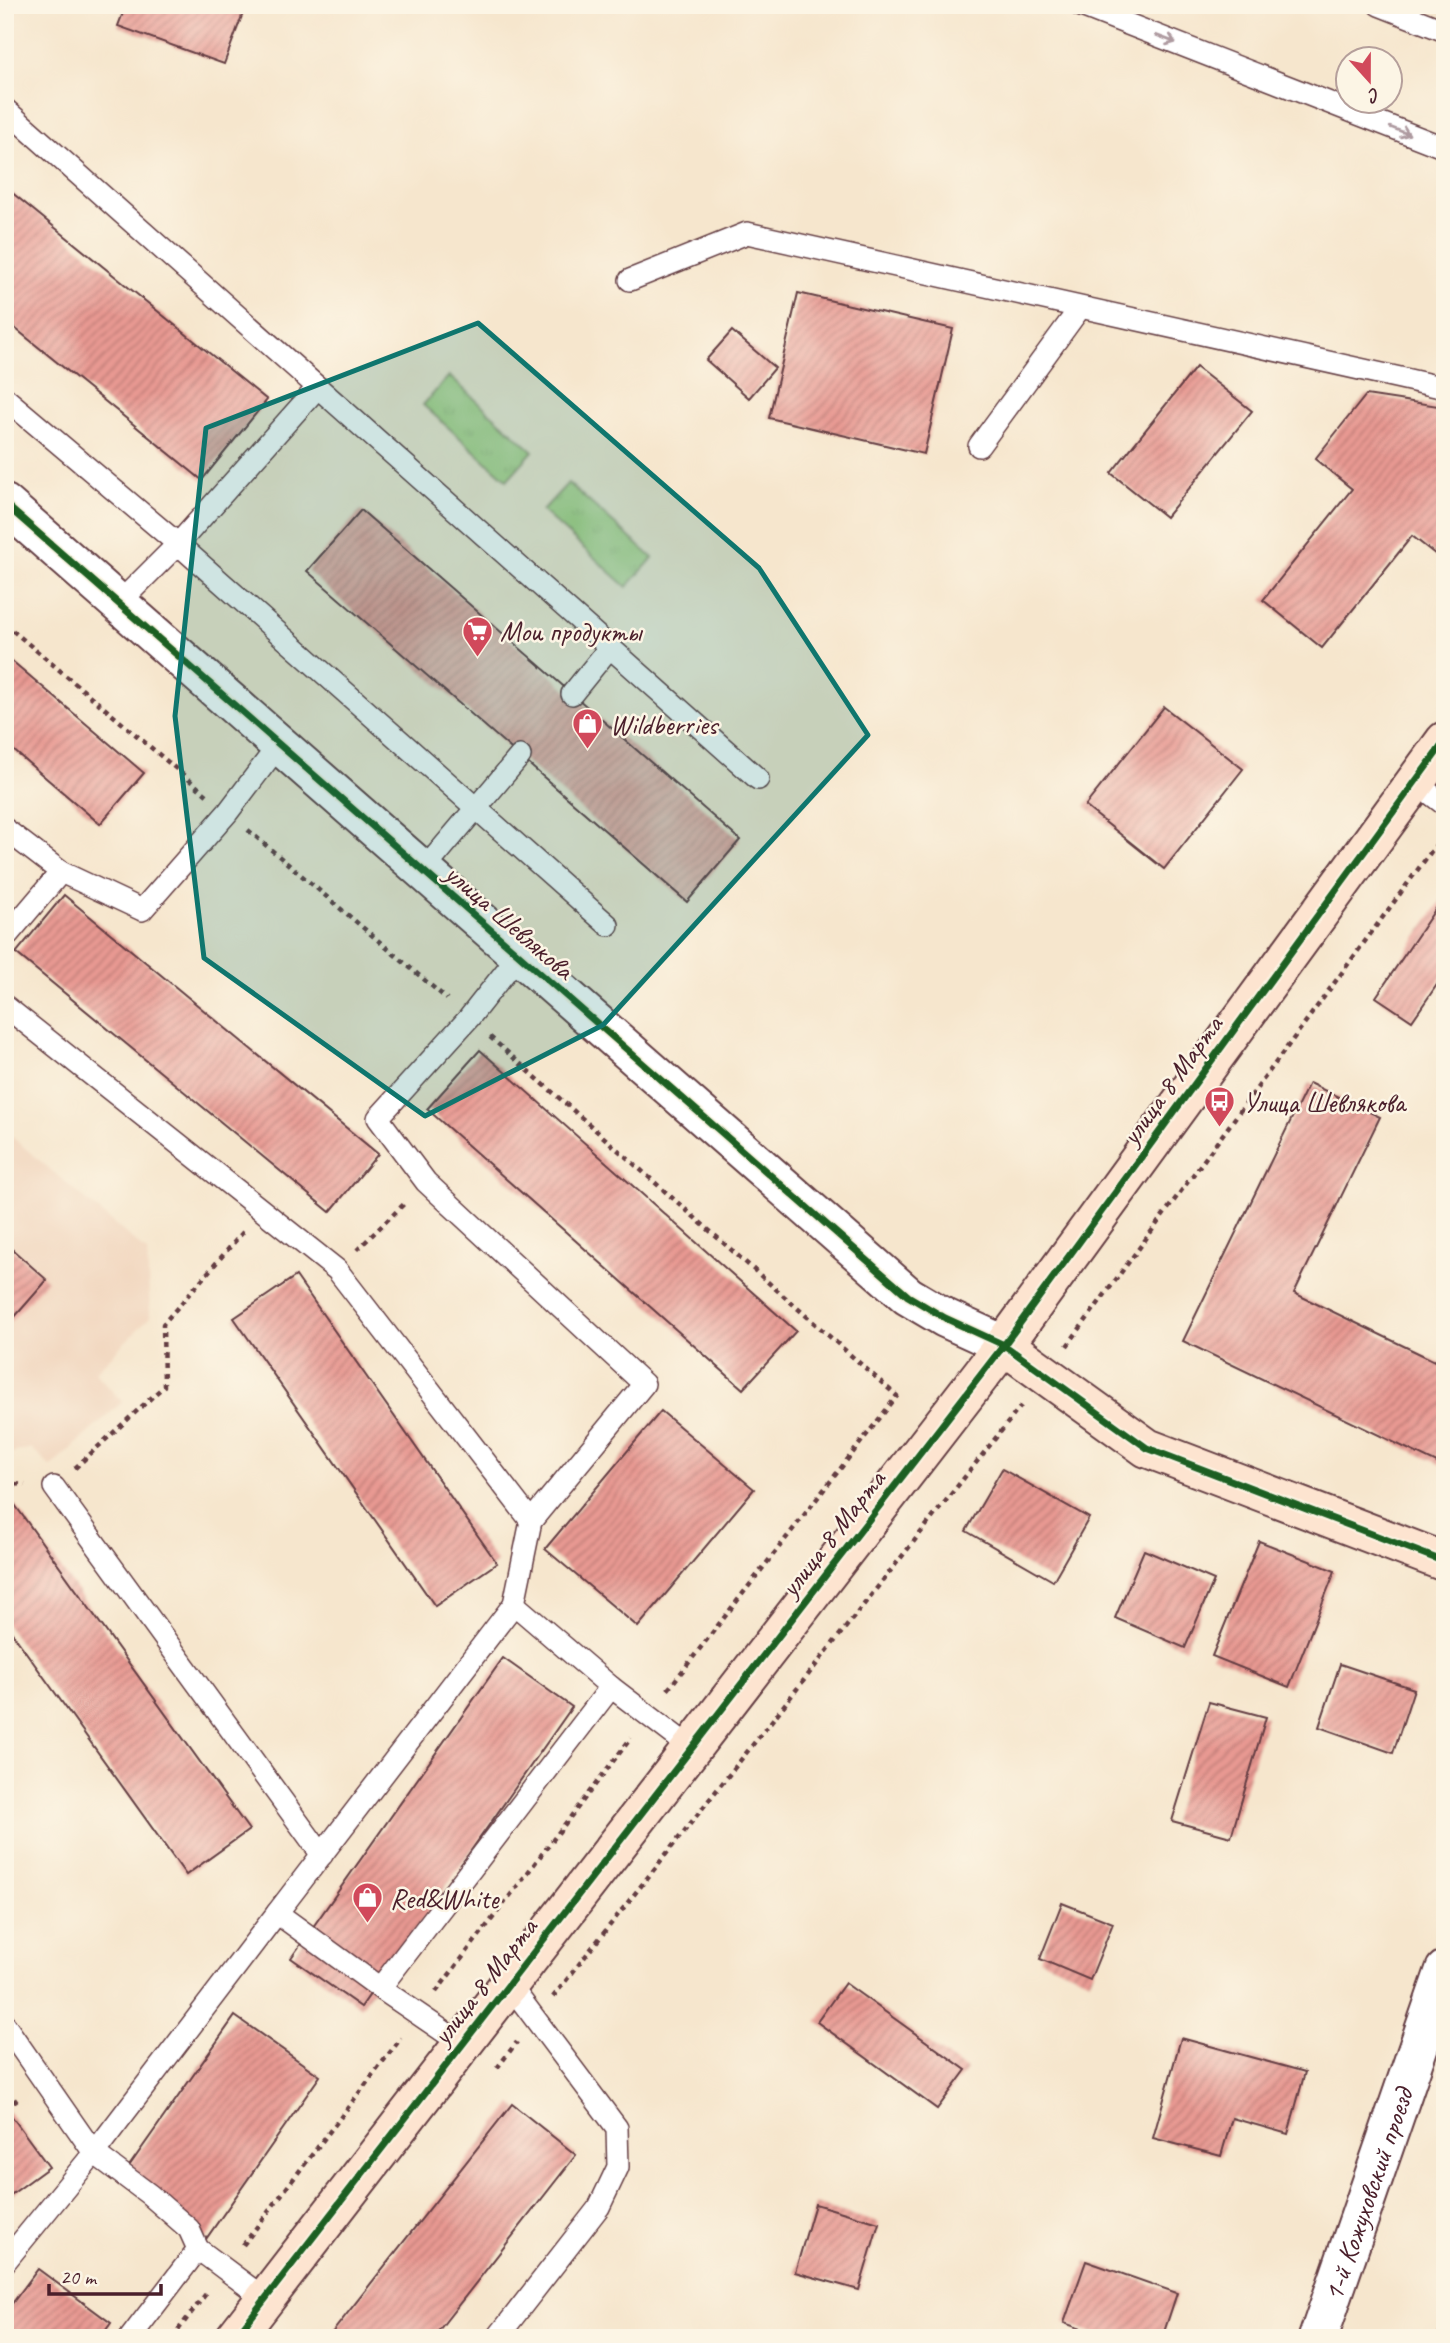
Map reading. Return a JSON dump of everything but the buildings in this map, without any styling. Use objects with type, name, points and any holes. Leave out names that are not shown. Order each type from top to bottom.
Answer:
[{"type":"street","name":"улица Шевлякова","points":[[5,504],[120,602],[278,746],[908,1296],[945,1318],[1004,1345]]},
{"type":"street","name":"улица 8 Марта","points":[[235,2338],[1004,1345],[1445,741]]},
{"type":"street","points":[[1004,1345],[1147,1448],[1445,1562]]},
{"type":"street","name":"1-й Кожуховский проезд","points":[[1318,2338],[1445,1970]]},
{"type":"lane","points":[[1079,5],[1445,148]]},
{"type":"lane","points":[[1379,5],[1445,31]]},
{"type":"lane","points":[[5,109],[758,779]]},
{"type":"lane","points":[[631,280],[747,233],[1445,388]]},
{"type":"lane","points":[[979,446],[1080,307]]},
{"type":"lane","points":[[120,602],[178,544],[318,387]]},
{"type":"lane","points":[[5,398],[178,544],[608,925]]},
{"type":"lane","points":[[572,694],[610,647]]},
{"type":"lane","points":[[5,830],[61,872],[142,911],[228,812],[278,746]]},
{"type":"lane","points":[[422,872],[520,756]]},
{"type":"lane","points":[[1415,782],[1445,805]]},
{"type":"lane","points":[[5,937],[61,872]]},
{"type":"lane","points":[[5,2262],[94,2153],[514,1604],[531,1521],[644,1384],[426,1182],[378,1118],[469,1018],[519,956]]},
{"type":"lane","points":[[5,1006],[337,1270],[531,1521]]},
{"type":"lane","points":[[54,1488],[322,1855]]},
{"type":"lane","points":[[514,1604],[611,1687],[691,1748]]},
{"type":"lane","points":[[380,1989],[611,1687]]},
{"type":"lane","points":[[277,1913],[380,1989],[462,2044]]},
{"type":"lane","points":[[497,2338],[599,2207],[618,2167],[617,2127],[509,1984]]},
{"type":"lane","points":[[5,2025],[94,2153],[150,2195],[189,2229],[198,2249],[265,2299]]},
{"type":"lane","points":[[130,2338],[198,2249]]},
{"type":"path","points":[[492,2074],[1046,1375],[1445,833]]},
{"type":"path","points":[[337,1270],[426,1182]]},
{"type":"path","points":[[5,1483],[54,1488],[164,1386],[163,1324],[262,1211]]},
{"type":"path","points":[[172,2338],[648,1715],[897,1396]]},
{"type":"highlighted area","points":[[478,323],[759,568],[868,735],[603,1025],[425,1116],[204,958],[175,716],[206,428]]},
{"type":"shaded area","points":[[5,1131],[147,1252],[150,1317],[95,1372],[122,1402],[51,1467],[31,1448],[5,1455]]},
{"type":"green space","points":[[449,376],[533,451],[507,480],[423,405]]},
{"type":"green space","points":[[568,483],[653,558],[627,587],[542,511]]},
{"type":"cycle path","points":[[5,504],[908,1296],[945,1318],[1004,1345],[1147,1448],[1445,1562]]},
{"type":"cycle path","points":[[235,2338],[1004,1345],[1445,741]]},
{"type":"place","name":"Мои продукты","points":[[477,658]]},
{"type":"place","name":"Wildberries","points":[[587,751]]},
{"type":"place","name":"Улица Шевлякова","points":[[1220,1129]]},
{"type":"place","name":"Red&White","points":[[367,1925]]}]
